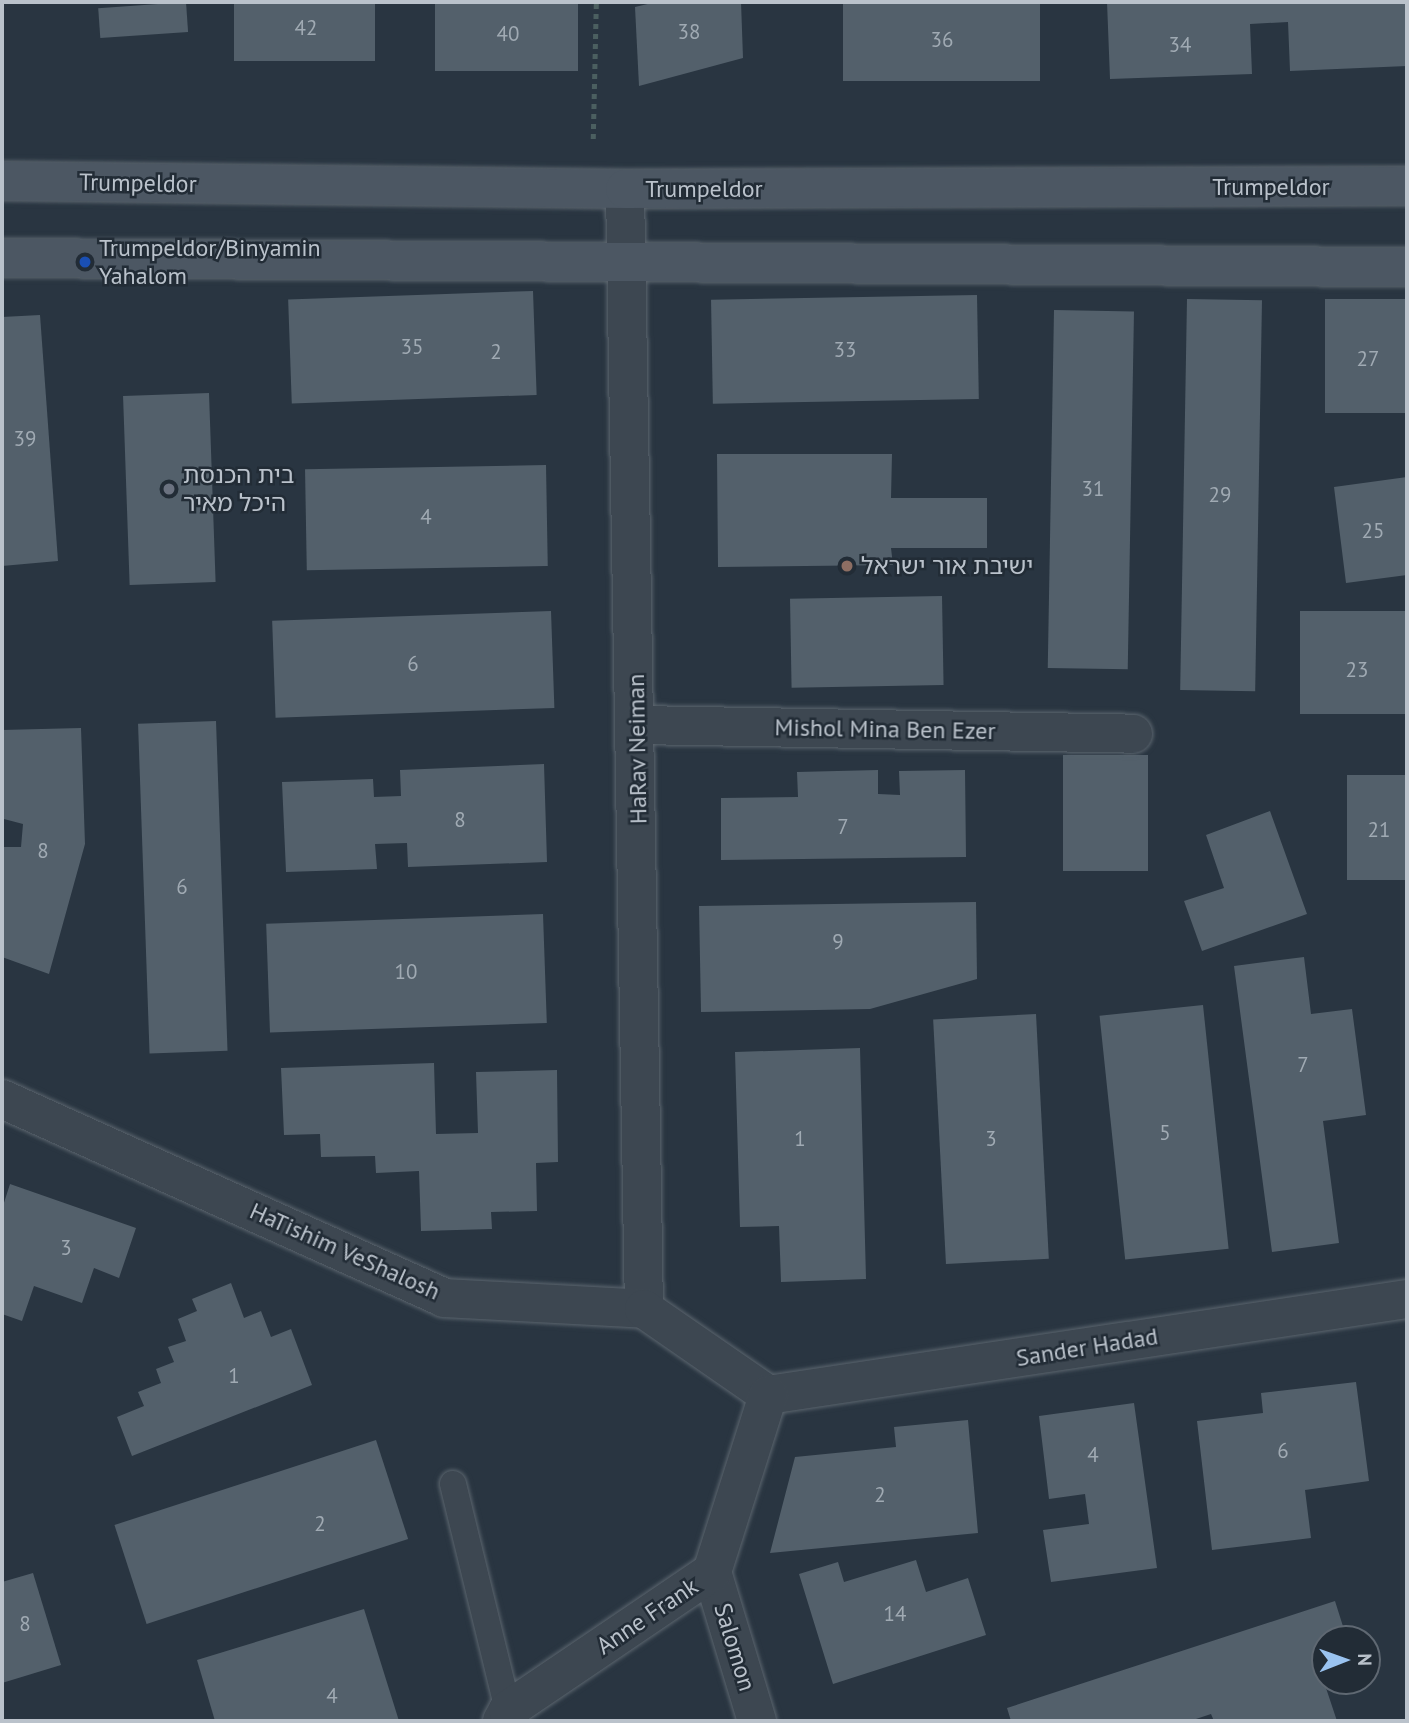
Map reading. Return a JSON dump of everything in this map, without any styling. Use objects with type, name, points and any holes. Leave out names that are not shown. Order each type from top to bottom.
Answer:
[{"type":"main road","name":"Trumpeldor","points":[[2,181],[609,189],[1407,186]]},
{"type":"main road","points":[[2,258],[627,266],[1407,267]]},
{"type":"street","name":"HaRav Neiman","points":[[609,189],[627,266],[637,724],[644,1308]]},
{"type":"street","name":"Mishol Mina Ben Ezer","points":[[637,724],[1133,734]]},
{"type":"street","name":"HaTishim VeShalosh","points":[[2,1099],[444,1298],[644,1308]]},
{"type":"street","name":"Sander Hadad","points":[[768,1395],[1407,1299]]},
{"type":"street","points":[[644,1308],[768,1395]]},
{"type":"street","name":"Anne Frank","points":[[505,1716],[712,1572],[768,1395]]},
{"type":"street","name":"Salomon","points":[[712,1572],[757,1721]]},
{"type":"lane","points":[[453,1483],[505,1716]]},
{"type":"path","points":[[596,2],[609,189]]},
{"type":"building","points":[[186,2],[188,32],[100,38],[98,8]]},
{"type":"building","points":[[234,2],[375,2],[375,61],[234,61]]},
{"type":"building","points":[[435,2],[578,2],[578,71],[435,71]]},
{"type":"building","points":[[656,2],[741,2],[743,58],[639,86],[635,7]]},
{"type":"building","points":[[843,2],[1040,2],[1040,81],[843,81]]},
{"type":"building","points":[[1107,2],[1407,2],[1407,66],[1290,71],[1288,22],[1250,24],[1252,74],[1110,79]]},
{"type":"building","points":[[533,291],[537,395],[292,403],[288,300]]},
{"type":"building","points":[[977,295],[979,399],[713,404],[711,300]]},
{"type":"building","points":[[1187,299],[1262,300],[1255,691],[1180,690]]},
{"type":"building","points":[[1325,299],[1407,299],[1407,413],[1325,413]]},
{"type":"building","points":[[1054,310],[1134,311],[1128,669],[1048,668]]},
{"type":"building","points":[[40,315],[58,561],[2,566],[2,317]]},
{"type":"building","name":"בית הכנסת היכל מאיר","points":[[209,393],[216,582],[130,585],[123,396]]},
{"type":"building","points":[[717,454],[892,454],[891,498],[987,498],[987,548],[891,548],[893,565],[718,567]]},
{"type":"building","points":[[546,465],[548,566],[307,570],[305,469]]},
{"type":"building","points":[[1407,477],[1407,575],[1346,583],[1334,487]]},
{"type":"building","points":[[942,596],[944,685],[792,688],[790,599]]},
{"type":"building","points":[[551,611],[554,708],[276,718],[272,621]]},
{"type":"building","points":[[1300,611],[1407,611],[1407,714],[1300,714]]},
{"type":"building","points":[[216,721],[228,1051],[150,1054],[138,724]]},
{"type":"building","points":[[81,728],[85,844],[49,974],[2,957],[2,856],[4,847],[21,847],[23,824],[4,819],[2,730]]},
{"type":"building","points":[[1063,755],[1148,755],[1148,871],[1063,871]]},
{"type":"building","points":[[544,764],[547,862],[408,867],[407,843],[375,844],[377,869],[286,872],[282,782],[373,779],[374,797],[401,796],[400,770]]},
{"type":"building","points":[[878,770],[878,794],[900,795],[899,771],[965,770],[966,857],[721,860],[721,798],[798,797],[797,772]]},
{"type":"building","points":[[1347,775],[1407,775],[1407,880],[1347,880]]},
{"type":"building","points":[[1270,811],[1307,914],[1202,951],[1184,901],[1224,888],[1206,835]]},
{"type":"building","points":[[976,902],[977,979],[870,1009],[701,1012],[699,906]]},
{"type":"building","points":[[543,914],[547,1023],[270,1033],[266,924]]},
{"type":"building","points":[[1304,957],[1311,1014],[1352,1009],[1366,1115],[1323,1121],[1339,1243],[1272,1252],[1234,966]]},
{"type":"building","points":[[1203,1005],[1229,1249],[1125,1260],[1100,1016]]},
{"type":"building","points":[[1036,1014],[1049,1259],[946,1264],[933,1019]]},
{"type":"building","points":[[860,1048],[866,1279],[781,1282],[779,1226],[740,1227],[735,1052]]},
{"type":"building","points":[[434,1063],[436,1134],[478,1133],[476,1072],[557,1070],[558,1162],[536,1163],[537,1211],[491,1212],[492,1229],[421,1231],[419,1171],[376,1173],[375,1156],[321,1157],[320,1134],[284,1135],[281,1068]]},
{"type":"building","points":[[10,1184],[136,1228],[119,1278],[94,1268],[82,1303],[34,1286],[22,1321],[2,1314],[2,1209]]},
{"type":"building","points":[[231,1283],[244,1318],[261,1311],[271,1337],[291,1329],[312,1385],[132,1456],[117,1417],[144,1406],[138,1392],[161,1383],[156,1369],[174,1362],[168,1347],[186,1341],[178,1319],[197,1311],[192,1299]]},
{"type":"building","points":[[1356,1382],[1369,1481],[1305,1490],[1311,1538],[1212,1550],[1197,1421],[1263,1413],[1261,1393]]},
{"type":"building","points":[[1134,1403],[1157,1568],[1051,1582],[1043,1530],[1089,1524],[1085,1494],[1049,1499],[1039,1416]]},
{"type":"building","points":[[968,1420],[978,1533],[770,1553],[795,1457],[896,1447],[894,1427]]},
{"type":"building","points":[[376,1440],[408,1539],[147,1624],[114,1525]]},
{"type":"building","points":[[916,1560],[926,1592],[968,1578],[986,1635],[833,1684],[799,1574],[838,1562],[844,1582]]},
{"type":"building","points":[[33,1573],[61,1665],[2,1683],[2,1582]]},
{"type":"building","points":[[1335,1601],[1343,1625],[1311,1625],[1311,1695],[1328,1695],[1337,1721],[1214,1721],[1211,1714],[1190,1721],[1011,1721],[1007,1708]]},
{"type":"building","points":[[364,1609],[399,1721],[215,1721],[197,1660]]},
{"type":"place","name":"Trumpeldor/Binyamin Yahalom","points":[[85,262]]},
{"type":"place","name":"בית הכנסת היכל מאיר","points":[[169,489]]},
{"type":"place","name":"ישיבת אור ישראל","points":[[847,566]]}]
